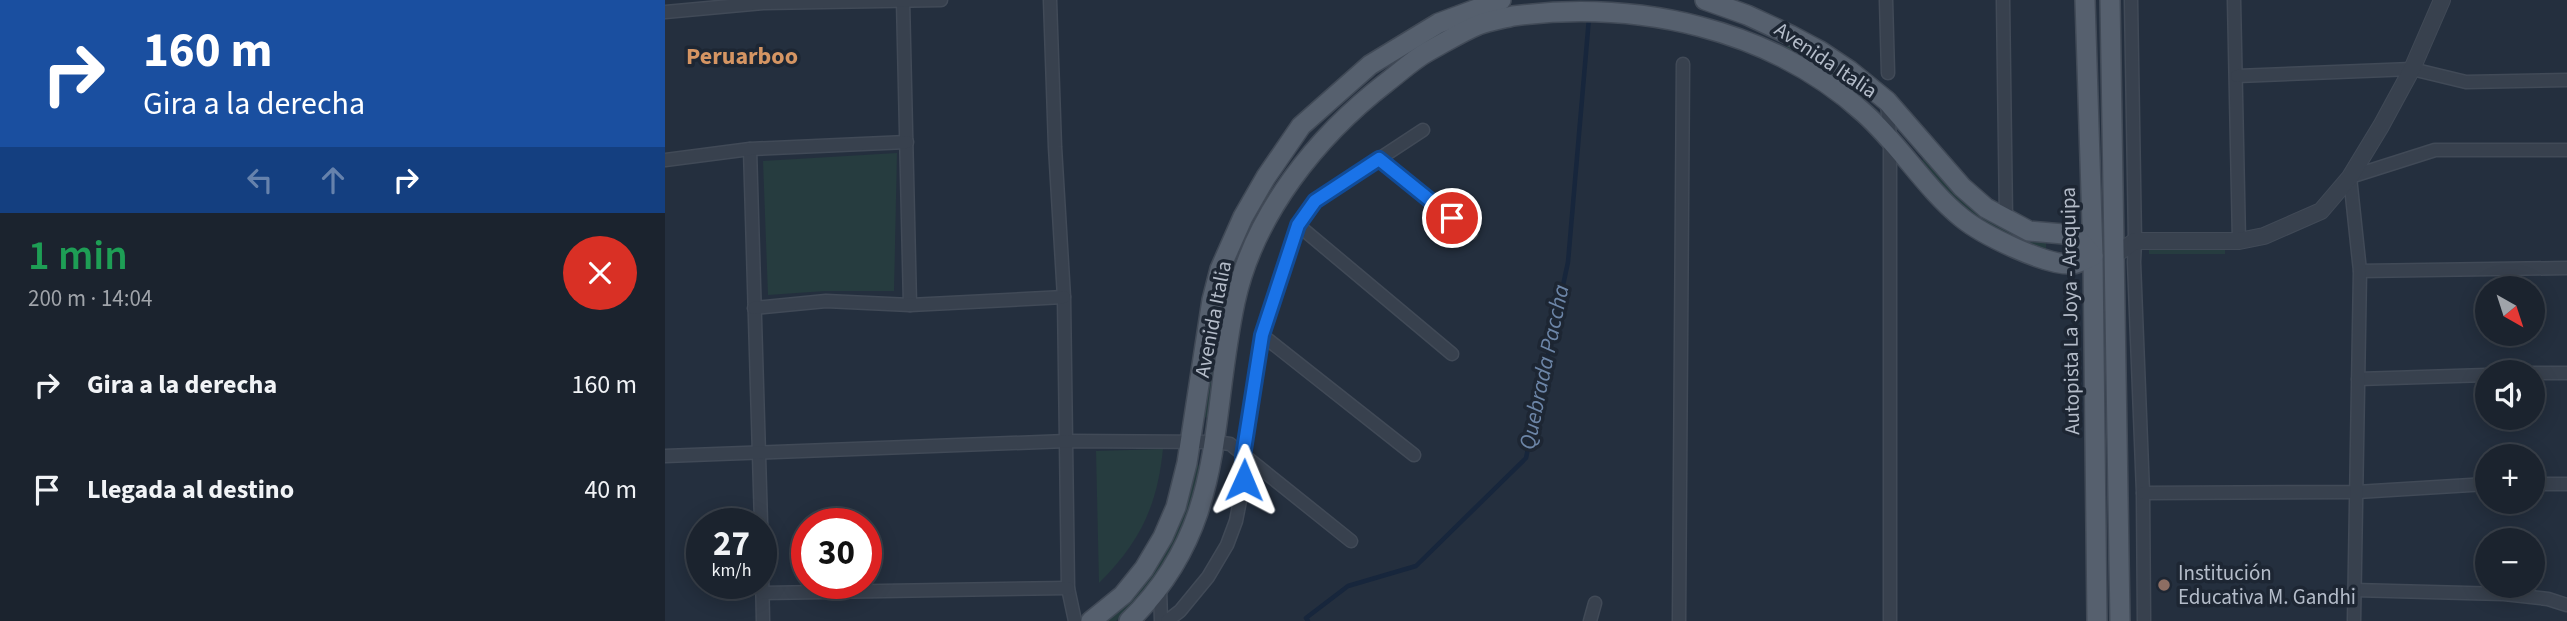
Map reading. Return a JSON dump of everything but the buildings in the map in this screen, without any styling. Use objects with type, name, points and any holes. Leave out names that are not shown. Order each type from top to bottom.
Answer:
[{"type":"main road","name":"Avenida Italia","points":[[1091,621],[1123,595],[1154,553],[1176,507],[1182,488],[1212,300],[1220,269],[1266,177],[1301,126],[1370,65],[1439,23],[1501,0]]},
{"type":"main road","name":"Avenida Italia","points":[[1129,621],[1160,588],[1193,529],[1211,468],[1234,305],[1245,265],[1269,216],[1321,143],[1363,100],[1419,57],[1478,25],[1547,8],[1618,5],[1688,17],[1745,35],[1781,52],[1863,112],[1962,218],[1998,241],[2045,258],[2074,264],[2093,256],[2075,235],[2029,231],[1969,194],[1887,101],[1820,51],[1747,15],[1705,0]]},
{"type":"main road","name":"Autopista La Joya - Arequipa","points":[[2085,0],[2093,256],[2097,621]]},
{"type":"main road","points":[[2110,0],[2120,621]]},
{"type":"street","points":[[665,12],[763,1],[941,0]]},
{"type":"street","points":[[1050,0],[1064,297],[1067,588],[1075,621]]},
{"type":"street","points":[[1886,0],[1888,74]]},
{"type":"street","points":[[2003,0],[2006,219]]},
{"type":"street","points":[[2131,0],[2134,262],[2143,493],[2144,621]]},
{"type":"street","points":[[2234,0],[2239,241]]},
{"type":"street","points":[[2115,256],[2135,241],[2239,241],[2264,236],[2321,211],[2350,177],[2412,69],[2442,0]]},
{"type":"street","points":[[903,1],[910,305]]},
{"type":"street","points":[[1679,621],[1683,64]]},
{"type":"street","points":[[2237,76],[2412,69],[2466,82],[2567,80]]},
{"type":"street","points":[[1887,101],[1890,621]]},
{"type":"street","points":[[1167,621],[1180,611],[1208,577],[1227,545],[1236,521],[1243,489],[1243,456],[1262,335],[1298,225],[1315,201],[1423,130]]},
{"type":"street","points":[[665,160],[750,149],[907,142]]},
{"type":"street","points":[[750,149],[761,508]]},
{"type":"street","points":[[2350,177],[2435,150],[2567,150]]},
{"type":"street","points":[[1379,159],[1471,233]]},
{"type":"street","points":[[2350,177],[2360,271],[2354,621]]},
{"type":"street","points":[[1298,225],[1452,354]]},
{"type":"street","points":[[2115,256],[2134,262]]},
{"type":"street","points":[[2360,271],[2567,268]]},
{"type":"street","points":[[754,308],[826,301],[910,305],[1064,297]]},
{"type":"street","points":[[1262,335],[1414,455]]},
{"type":"street","points":[[2545,373],[2567,373]]},
{"type":"street","points":[[2358,379],[2475,374]]},
{"type":"street","points":[[665,456],[1067,441],[1215,442],[1230,444],[1351,541]]},
{"type":"street","points":[[2545,484],[2567,484]]},
{"type":"street","points":[[2143,493],[2357,492],[2475,485]]},
{"type":"street","points":[[777,593],[1067,588]]},
{"type":"street","points":[[1160,588],[1160,621]]},
{"type":"street","points":[[2354,590],[2504,594],[2548,599],[2567,605]]},
{"type":"street","points":[[763,599],[763,621]]},
{"type":"street","points":[[1590,621],[1595,603]]},
{"type":"green space","points":[[1788,43],[1824,63],[1864,95],[1863,100],[1833,74],[1786,49]]},
{"type":"green space","points":[[897,153],[894,291],[825,291],[768,295],[763,161]]},
{"type":"green space","points":[[1925,158],[2026,237],[2046,243],[2046,250],[2007,235],[1976,216],[1935,178],[1921,161]]},
{"type":"green space","points":[[1250,220],[1256,223],[1210,418],[1203,417],[1220,301],[1228,271]]},
{"type":"green space","points":[[2149,250],[2225,250],[2225,254],[2149,254]]},
{"type":"green space","points":[[1163,449],[1156,489],[1144,522],[1125,553],[1099,583],[1096,451]]},
{"type":"green space","points":[[1196,465],[1202,466],[1195,497],[1169,559],[1126,612],[1116,621],[1107,621],[1141,588],[1167,552],[1184,511]]},
{"type":"waterway","name":"Quebrada Paccha","points":[[1308,621],[1306,618],[1348,586],[1416,566],[1526,458],[1568,262],[1589,18]]},
{"type":"place","name":"Institución Educativa M. Gandhi","points":[[2164,585]]},
{"type":"district","name":"Peruarboo","points":[[742,56]]},
{"type":"route","points":[[1244,480],[1243,456],[1262,335],[1298,225],[1315,201],[1379,159],[1452,218]]}]
